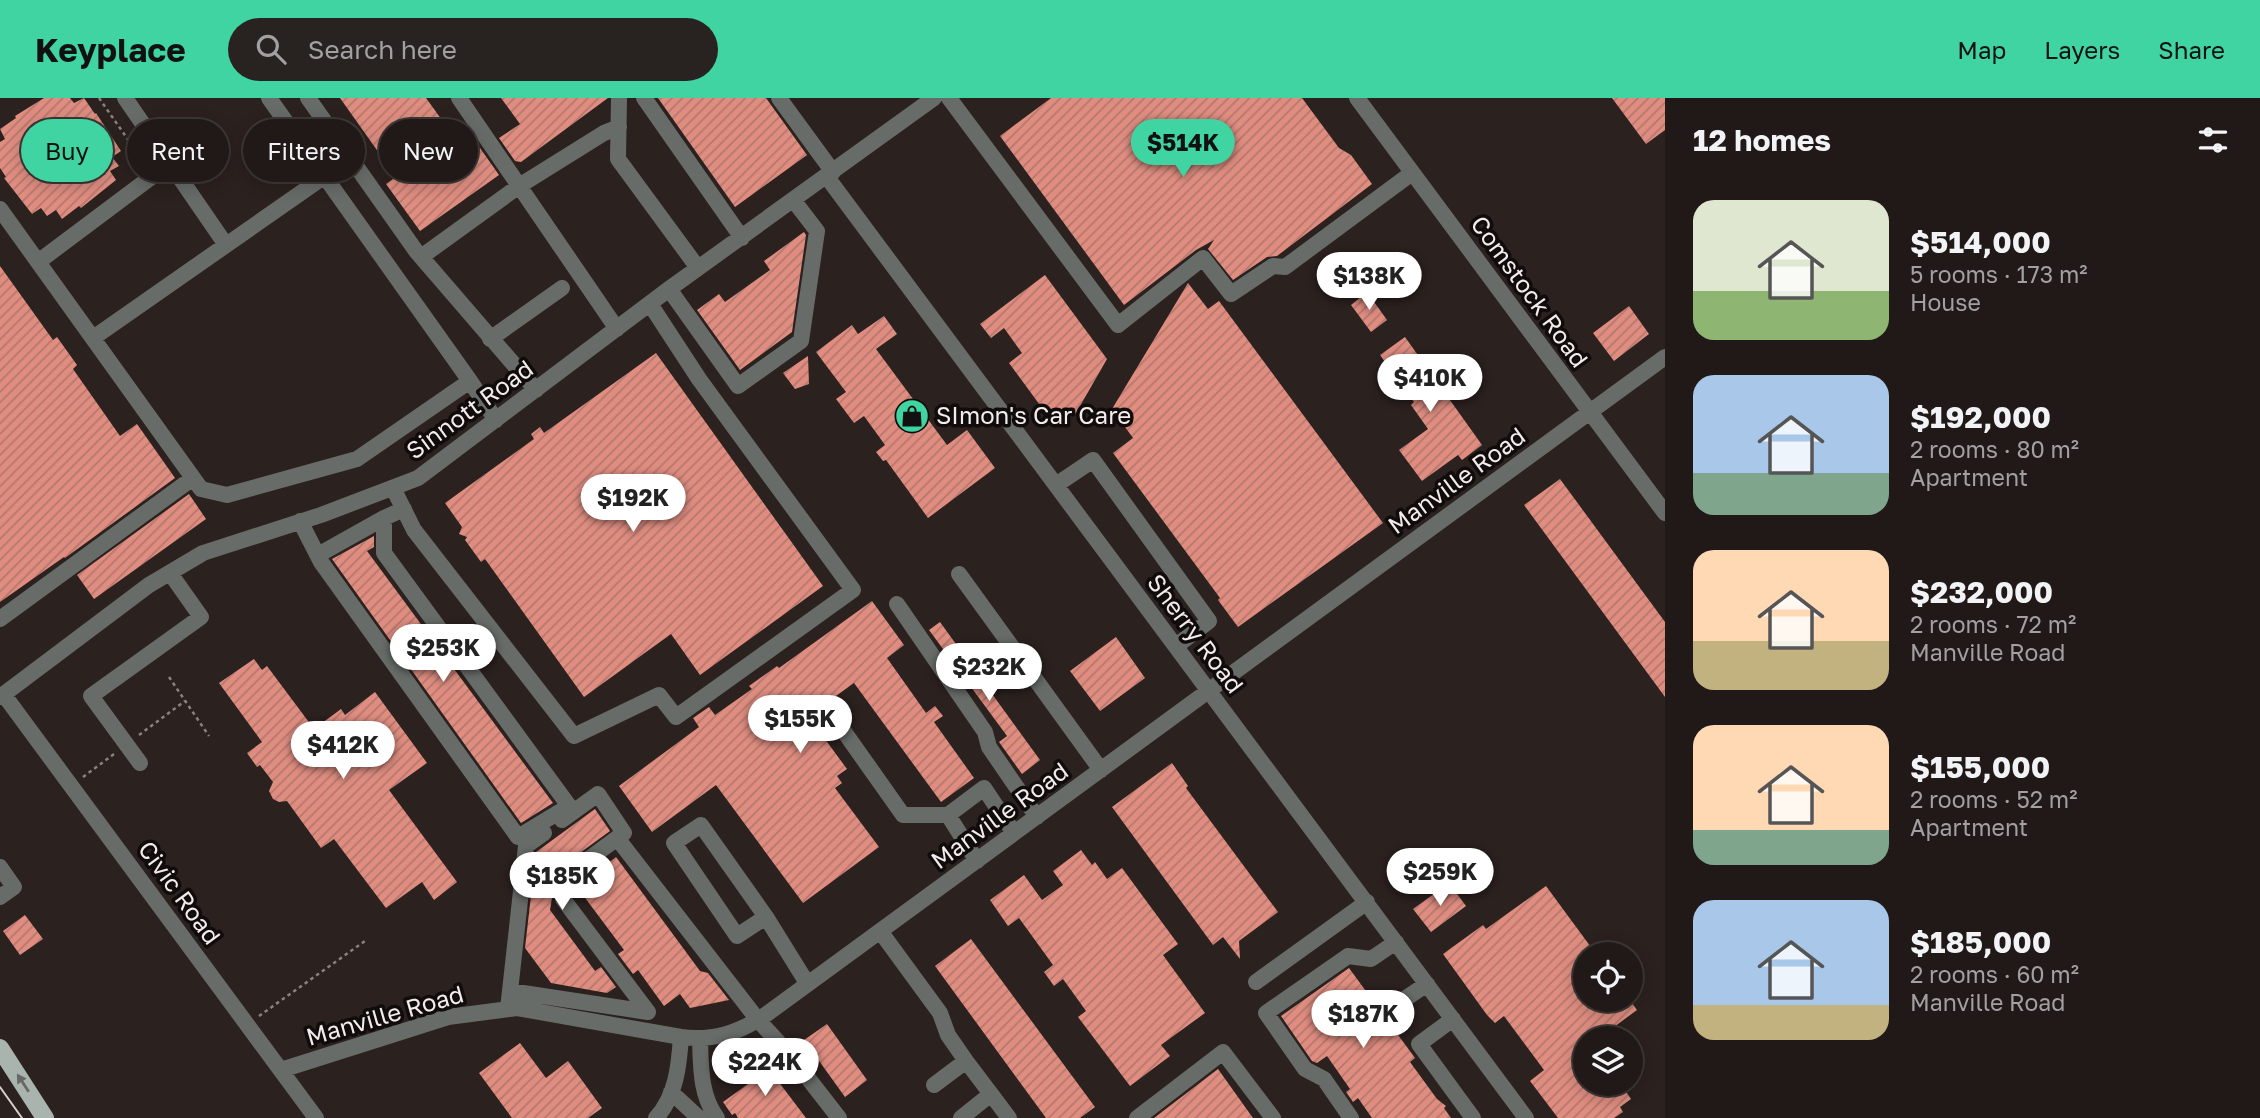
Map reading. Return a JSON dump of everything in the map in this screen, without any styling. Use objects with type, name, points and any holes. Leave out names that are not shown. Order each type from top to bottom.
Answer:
[{"type":"main road","points":[[0,1048],[46,1118]]},
{"type":"street","points":[[125,98],[140,119]]},
{"type":"street","points":[[269,98],[284,119]]},
{"type":"street","points":[[308,98],[421,257],[536,390]]},
{"type":"street","points":[[459,98],[617,329]]},
{"type":"street","points":[[618,98],[618,159],[698,268]]},
{"type":"street","points":[[643,98],[742,238]]},
{"type":"street","name":"Sherry Road","points":[[779,98],[830,175],[1056,485],[1526,1118]]},
{"type":"street","name":"Sinnott Road","points":[[2,696],[149,585],[203,553],[300,522],[418,478],[669,289],[934,98]]},
{"type":"street","points":[[949,98],[1118,325],[1203,258],[1231,294],[1273,266],[1285,267],[1412,173]]},
{"type":"street","name":"Comstock Road","points":[[1357,98],[1665,513]]},
{"type":"street","points":[[421,257],[519,186],[604,133],[619,127]]},
{"type":"street","points":[[38,262],[147,182]]},
{"type":"street","points":[[183,182],[226,245]]},
{"type":"street","points":[[93,338],[315,182]]},
{"type":"street","points":[[328,182],[496,420]]},
{"type":"street","points":[[669,289],[738,386],[801,341],[817,231],[794,201]]},
{"type":"street","points":[[0,209],[201,489],[227,495],[357,458],[470,381]]},
{"type":"street","points":[[490,339],[562,288]]},
{"type":"street","points":[[393,488],[414,530],[574,736],[659,695],[676,717],[780,645],[853,590],[699,379],[650,304]]},
{"type":"street","name":"Manville Road","points":[[281,1070],[448,1017],[517,1008],[700,1040],[729,1035],[758,1020],[1665,357]]},
{"type":"street","points":[[1056,485],[1093,460],[1209,621],[1176,646]]},
{"type":"street","points":[[0,619],[194,478]]},
{"type":"street","points":[[318,555],[404,509]]},
{"type":"street","points":[[300,522],[318,555],[518,837],[525,834],[569,806],[384,553],[384,518]]},
{"type":"street","points":[[140,763],[91,696],[201,617],[170,573]]},
{"type":"street","points":[[959,574],[1101,770]]},
{"type":"street","points":[[897,604],[985,732],[989,747],[1037,817]]},
{"type":"street","name":"Civic Road","points":[[2,696],[316,1118]]},
{"type":"street","points":[[833,716],[903,815],[948,815],[984,788],[1014,833]]},
{"type":"street","points":[[508,1009],[526,846],[598,794],[624,833],[570,873],[563,899],[648,1012],[510,991]]},
{"type":"street","points":[[948,815],[977,861]]},
{"type":"street","points":[[766,917],[737,936],[674,843],[701,825],[766,917],[807,983]]},
{"type":"street","points":[[617,838],[758,1020],[790,1055],[839,1118]]},
{"type":"street","points":[[0,867],[14,887],[0,897]]},
{"type":"street","points":[[1256,982],[1367,902]]},
{"type":"street","points":[[880,931],[940,1013],[948,1035],[1009,1118]]},
{"type":"street","points":[[1351,1118],[1324,1079],[1305,1069],[1266,1013],[1348,956],[1371,959],[1396,942]]},
{"type":"street","points":[[1393,1007],[1427,984]]},
{"type":"street","points":[[1453,1019],[1419,1044],[1473,1118]]},
{"type":"street","points":[[656,1118],[667,1106],[678,1071],[681,1037]]},
{"type":"street","points":[[700,1040],[703,1089],[709,1107],[717,1118]]},
{"type":"street","points":[[1137,1118],[1223,1052],[1273,1118]]},
{"type":"street","points":[[934,1085],[966,1061]]},
{"type":"street","points":[[671,1092],[699,1118]]},
{"type":"street","points":[[961,1118],[991,1094]]},
{"type":"path","points":[[99,98],[127,138]]},
{"type":"path","points":[[169,677],[209,736]]},
{"type":"path","points":[[248,1024],[365,941]]},
{"type":"building","points":[[44,98],[70,98],[74,103],[84,98],[100,119],[21,119],[21,182],[113,182],[113,176],[116,180],[81,208],[79,206],[62,219],[56,210],[47,216],[41,208],[32,214],[4,178],[6,177],[0,168],[0,142],[5,139],[0,129],[16,118],[15,116]]},
{"type":"building","points":[[340,98],[426,98],[441,119],[379,119],[379,153],[365,133],[365,119],[355,119]]},
{"type":"building","points":[[501,98],[608,98],[521,162],[515,161],[499,138],[520,124]]},
{"type":"building","points":[[658,98],[766,98],[807,155],[735,207]]},
{"type":"building","points":[[1051,98],[1302,98],[1339,148],[1351,155],[1372,184],[1277,256],[1267,257],[1233,280],[1208,249],[1214,240],[1196,250],[1124,305],[1000,136]]},
{"type":"building","points":[[1612,98],[1665,98],[1665,130],[1646,144]]},
{"type":"building","points":[[113,139],[121,151],[113,156]]},
{"type":"building","points":[[480,148],[499,175],[420,231],[386,184],[478,182]]},
{"type":"building","points":[[113,158],[119,166],[113,169]]},
{"type":"building","points":[[804,232],[806,235],[792,332],[740,370],[697,310],[719,294],[725,302],[770,270],[764,261]]},
{"type":"building","points":[[0,266],[53,340],[57,337],[77,365],[73,369],[120,436],[137,424],[175,478],[0,602]]},
{"type":"building","points":[[1045,275],[1107,359],[1076,413],[1056,427],[1009,363],[1022,353],[1004,328],[991,338],[980,324]]},
{"type":"building","points":[[1188,283],[1208,309],[1219,301],[1383,523],[1238,627],[1218,600],[1220,598],[1113,453],[1133,438],[1112,409]]},
{"type":"building","points":[[1367,292],[1387,320],[1371,332],[1351,305]]},
{"type":"building","points":[[1629,306],[1649,334],[1614,361],[1593,333]]},
{"type":"building","points":[[884,316],[897,334],[876,349],[947,445],[967,430],[995,468],[928,518],[886,460],[883,461],[876,452],[885,445],[864,416],[854,423],[836,399],[846,392],[816,352],[852,325],[858,334]]},
{"type":"building","points":[[1405,337],[1482,445],[1462,460],[1458,455],[1422,481],[1399,450],[1428,429],[1411,405],[1414,402],[1380,355]]},
{"type":"building","points":[[656,353],[823,586],[700,675],[671,634],[584,697],[485,559],[481,562],[465,540],[467,537],[459,534],[462,527],[445,503],[534,439],[531,434],[540,427],[544,433]]},
{"type":"building","points":[[808,356],[809,384],[795,389],[783,373]]},
{"type":"building","points":[[1560,479],[1665,622],[1665,697],[1524,505]]},
{"type":"building","points":[[189,494],[206,519],[94,599],[77,575]]},
{"type":"building","points":[[374,536],[374,547],[367,551],[553,803],[521,823],[332,559]]},
{"type":"building","points":[[872,601],[904,645],[887,658],[926,713],[935,706],[943,716],[934,722],[974,778],[941,802],[854,683],[808,716],[847,769],[837,776],[842,783],[835,788],[879,847],[803,903],[716,785],[652,832],[619,786],[699,727],[693,718],[709,707],[715,715],[752,689],[749,686],[777,666],[779,668]]},
{"type":"building","points":[[940,622],[1040,760],[1022,774],[999,742],[1007,736],[929,630]]},
{"type":"building","points":[[1116,637],[1145,678],[1100,711],[1070,671]]},
{"type":"building","points":[[254,659],[262,670],[267,666],[314,729],[341,709],[345,715],[375,692],[427,763],[389,790],[457,882],[434,900],[422,882],[386,908],[334,839],[321,848],[287,801],[279,802],[273,799],[269,791],[273,782],[247,753],[262,742],[219,683]]},
{"type":"building","points":[[1172,763],[1188,786],[1186,788],[1278,912],[1239,941],[1240,959],[1223,937],[1213,945],[1112,807]]},
{"type":"building","points":[[595,809],[610,831],[562,866],[558,861],[550,910],[595,971],[601,967],[616,987],[607,993],[551,983],[525,948],[536,852]]},
{"type":"building","points":[[1081,850],[1092,865],[1095,862],[1107,879],[1122,868],[1178,944],[1163,955],[1205,1013],[1161,1045],[1170,1056],[1130,1086],[1078,1017],[1086,1011],[1063,979],[1054,986],[1044,972],[1053,965],[1019,918],[1008,926],[990,900],[1024,875],[1042,900],[1063,885],[1053,871]]},
{"type":"building","points":[[616,857],[700,971],[708,973],[729,1000],[690,1008],[680,994],[664,1006],[638,970],[633,974],[618,954],[624,950],[577,887]]},
{"type":"building","points":[[1449,883],[1466,906],[1431,932],[1413,909]]},
{"type":"building","points":[[1546,886],[1587,942],[1573,942],[1573,1012],[1634,1012],[1615,1026],[1573,1026],[1573,1096],[1629,1096],[1631,1099],[1620,1107],[1623,1112],[1614,1118],[1558,1118],[1530,1081],[1544,1070],[1504,1016],[1495,1023],[1487,1015],[1443,954],[1483,925],[1486,929]]},
{"type":"building","points":[[25,915],[43,939],[20,955],[3,931]]},
{"type":"building","points":[[971,939],[1095,1107],[1080,1118],[1046,1118],[935,966]]},
{"type":"building","points":[[1349,968],[1415,1058],[1410,1062],[1437,1099],[1446,1106],[1444,1108],[1451,1118],[1372,1118],[1358,1098],[1353,1102],[1346,1092],[1350,1089],[1327,1056],[1317,1063],[1312,1061],[1281,1016]]},
{"type":"building","points":[[827,1024],[867,1080],[845,1097],[804,1040]]},
{"type":"building","points":[[520,1043],[546,1078],[568,1061],[602,1108],[588,1118],[512,1118],[479,1073]]},
{"type":"building","points":[[780,1061],[789,1073],[778,1081],[806,1118],[738,1118],[735,1113],[732,1115],[723,1102]]},
{"type":"building","points":[[1218,1069],[1253,1118],[1154,1118]]},
{"type":"tram line","points":[[0,1087],[22,1118]]},
{"type":"place","name":"SImon's Car Care","points":[[912,416]]}]
